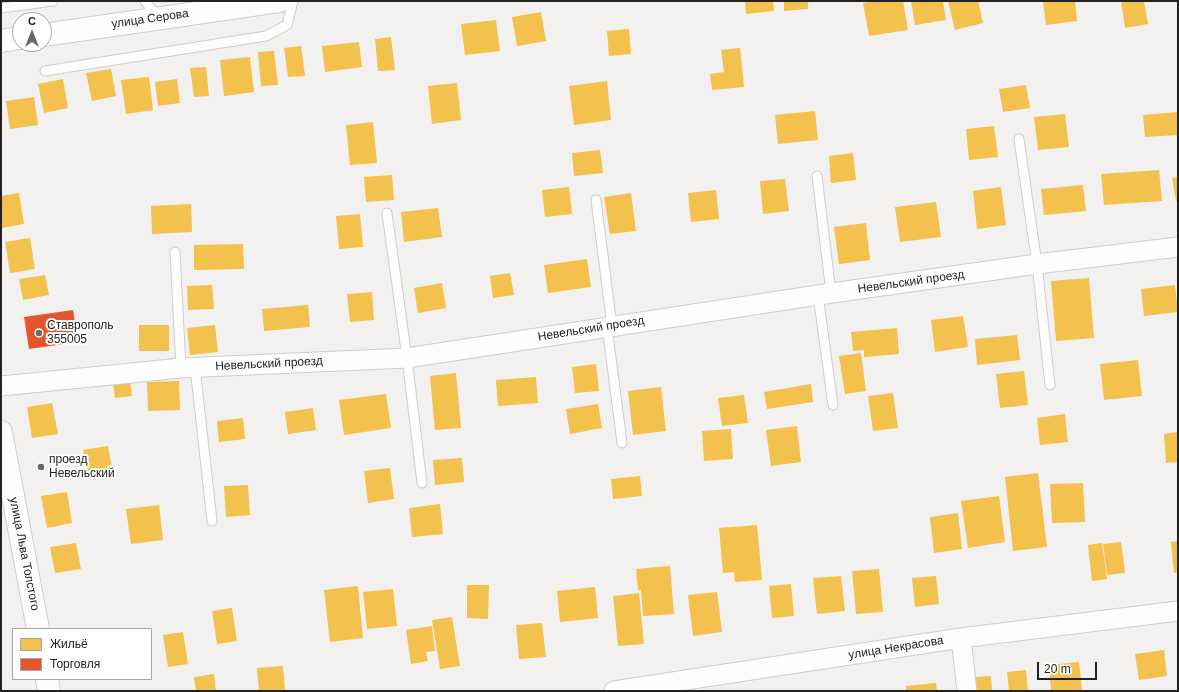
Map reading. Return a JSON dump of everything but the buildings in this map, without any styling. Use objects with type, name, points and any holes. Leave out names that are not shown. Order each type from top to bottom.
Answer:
[{"type":"main road","name":"улица Серова","points":[[52,34],[280,1]]},
{"type":"main road","points":[[1,41],[12,39]]},
{"type":"main road","name":"улица Льва Толстого","points":[[1,432],[38,628]]},
{"type":"main road","points":[[47,680],[49,691]]},
{"type":"street","name":"Невельский проезд","points":[[1,386],[188,367],[407,358],[825,294],[1037,264],[1178,247]]},
{"type":"street","name":"улица Некрасова","points":[[614,691],[961,638],[1178,611]]},
{"type":"street","points":[[961,638],[967,691]]},
{"type":"lane","points":[[1,8],[53,1]]},
{"type":"lane","points":[[145,1],[159,18]]},
{"type":"lane","points":[[45,70],[266,36],[287,25],[292,1]]},
{"type":"lane","points":[[1019,139],[1037,264],[1050,385]]},
{"type":"lane","points":[[817,176],[833,405]]},
{"type":"lane","points":[[596,200],[622,443]]},
{"type":"lane","points":[[387,213],[422,483]]},
{"type":"lane","points":[[175,252],[188,367],[212,521]]},
{"type":"place","name":"Ставрополь 355005","points":[[39,333]]},
{"type":"place","name":"проезд Невельский","points":[[41,467]]}]
